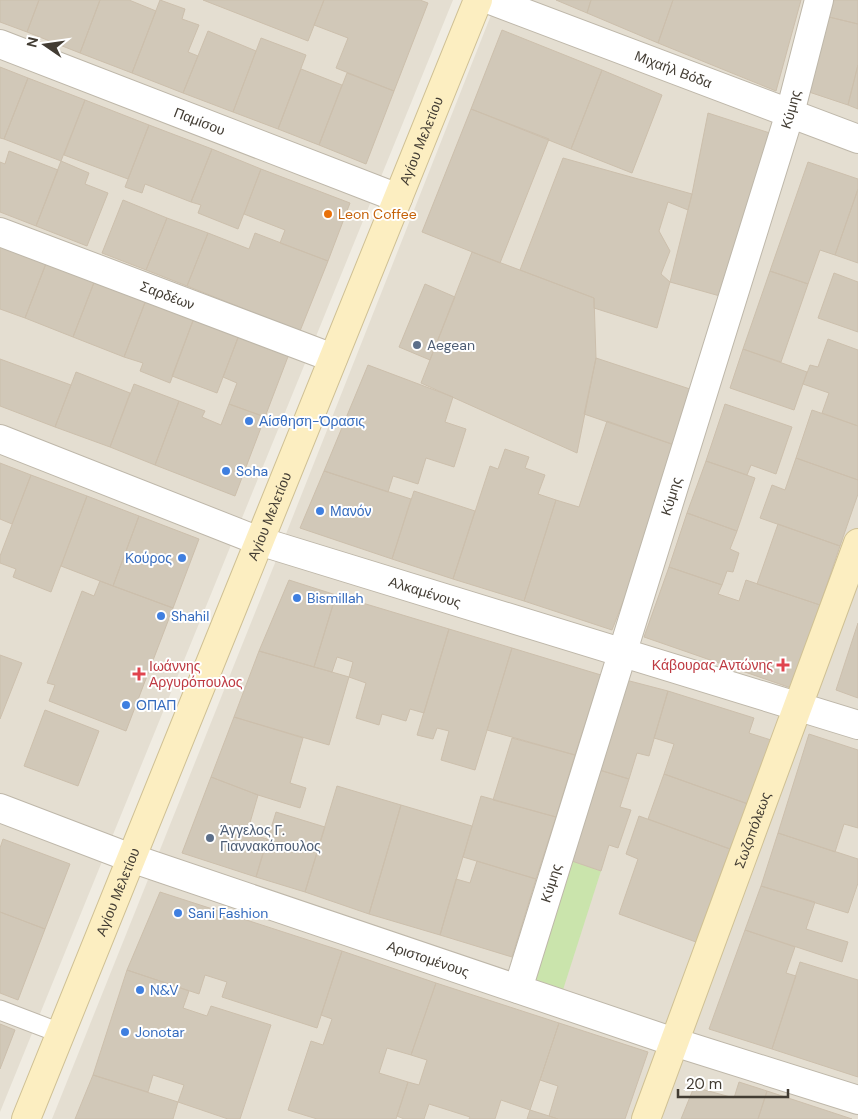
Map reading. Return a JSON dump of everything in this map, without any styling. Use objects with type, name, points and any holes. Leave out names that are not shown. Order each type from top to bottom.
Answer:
[{"type":"main road","name":"Αγίου Μελετίου","points":[[26,1119],[478,0]]},
{"type":"main road","name":"Σωζοπόλεως","points":[[646,1119],[858,543]]},
{"type":"street","name":"Μιχαήλ Βόδα","points":[[490,0],[858,139]]},
{"type":"street","name":"Κύμης","points":[[518,989],[790,113],[819,0]]},
{"type":"street","name":"Παμίσου","points":[[0,44],[398,198]]},
{"type":"street","name":"Σαρδέων","points":[[0,232],[333,358]]},
{"type":"street","name":"Αλκαμένους","points":[[0,439],[259,541],[858,725]]},
{"type":"street","name":"Αριστομένους","points":[[0,808],[132,858],[674,1042],[858,1100]]},
{"type":"lane","points":[[0,1010],[60,1033]]},
{"type":"shaded area","points":[[0,0],[453,0],[0,1112]]},
{"type":"shaded area","points":[[497,0],[858,0],[858,714],[284,539]]},
{"type":"shaded area","points":[[277,558],[858,735],[858,1119],[52,1119]]},
{"type":"green space","points":[[566,859],[601,871],[562,993],[527,982]]},
{"type":"building","points":[[0,0],[39,0],[27,32],[0,22]]},
{"type":"building","points":[[39,0],[100,0],[80,53],[27,32]]},
{"type":"building","points":[[100,0],[129,0],[156,11],[132,73],[80,53]]},
{"type":"building","points":[[160,0],[185,9],[182,19],[199,25],[188,52],[198,56],[183,93],[132,73]]},
{"type":"building","points":[[203,0],[324,0],[308,41]]},
{"type":"building","points":[[324,0],[420,0],[428,3],[394,91],[336,68],[348,38],[314,25]]},
{"type":"building","points":[[556,0],[591,0],[587,13]]},
{"type":"building","points":[[591,0],[673,0],[658,43],[587,13]]},
{"type":"building","points":[[673,0],[801,0],[776,91],[658,43]]},
{"type":"building","points":[[834,0],[858,0],[858,24],[829,17]]},
{"type":"building","points":[[829,17],[858,24],[858,65],[848,105],[806,91]]},
{"type":"building","points":[[502,30],[602,70],[571,149],[471,109]]},
{"type":"building","points":[[208,31],[256,51],[233,112],[183,93]]},
{"type":"building","points":[[261,38],[306,55],[278,129],[233,112]]},
{"type":"building","points":[[858,65],[858,109],[848,105]]},
{"type":"building","points":[[0,67],[28,78],[4,139],[0,138]]},
{"type":"building","points":[[301,69],[342,85],[319,145],[278,129]]},
{"type":"building","points":[[602,70],[662,95],[632,173],[571,149]]},
{"type":"building","points":[[347,73],[394,91],[366,164],[319,145]]},
{"type":"building","points":[[28,78],[85,100],[61,161],[4,139]]},
{"type":"building","points":[[85,100],[149,125],[128,179],[64,155]]},
{"type":"building","points":[[471,109],[549,139],[500,263],[422,232]]},
{"type":"building","points":[[708,113],[779,136],[727,298],[670,282],[692,194]]},
{"type":"building","points":[[149,125],[212,149],[191,202],[145,184],[142,193],[125,187]]},
{"type":"building","points":[[212,149],[261,169],[238,229],[198,213],[201,205],[191,202]]},
{"type":"building","points":[[9,151],[58,170],[36,226],[0,212],[0,162],[5,164]]},
{"type":"building","points":[[563,158],[692,194],[688,210],[668,202],[659,231],[670,251],[661,274],[670,282],[657,328],[594,308],[594,298],[520,270]]},
{"type":"building","points":[[61,161],[89,173],[85,184],[108,193],[87,246],[36,226]]},
{"type":"building","points":[[808,162],[858,179],[858,189],[835,255],[820,250],[808,284],[770,271]]},
{"type":"building","points":[[261,169],[350,203],[328,261],[280,243],[285,230],[244,214]]},
{"type":"building","points":[[858,189],[858,263],[835,255]]},
{"type":"building","points":[[123,200],[167,218],[146,270],[102,253]]},
{"type":"building","points":[[167,218],[208,233],[187,286],[146,270]]},
{"type":"building","points":[[208,233],[249,249],[255,233],[328,261],[300,331],[187,286]]},
{"type":"building","points":[[0,244],[47,261],[25,318],[0,309]]},
{"type":"building","points":[[472,252],[594,298],[596,358],[577,453],[421,383]]},
{"type":"building","points":[[47,261],[95,280],[73,337],[25,318]]},
{"type":"building","points":[[770,271],[808,284],[781,362],[743,349]]},
{"type":"building","points":[[834,273],[858,282],[858,332],[818,318]]},
{"type":"building","points":[[95,280],[146,300],[124,357],[73,337]]},
{"type":"building","points":[[425,284],[455,297],[430,360],[399,347]]},
{"type":"building","points":[[146,300],[194,318],[170,383],[140,371],[143,363],[124,357]]},
{"type":"building","points":[[194,318],[239,335],[217,393],[172,376]]},
{"type":"building","points":[[239,335],[289,354],[265,417],[229,404],[237,383],[223,377]]},
{"type":"building","points":[[828,339],[858,350],[858,426],[822,413],[829,393],[803,384],[810,365],[818,367]]},
{"type":"building","points":[[743,349],[807,372],[794,410],[730,388]]},
{"type":"building","points":[[596,358],[702,393],[683,448],[584,414]]},
{"type":"building","points":[[0,359],[71,385],[55,427],[0,406]]},
{"type":"building","points":[[368,365],[453,397],[445,422],[466,429],[454,467],[426,458],[418,484],[393,476],[388,492],[324,471]]},
{"type":"building","points":[[76,372],[130,393],[110,447],[55,427]]},
{"type":"building","points":[[134,384],[179,401],[155,465],[110,447]]},
{"type":"building","points":[[179,401],[205,411],[202,417],[221,425],[229,404],[265,417],[235,496],[155,465]]},
{"type":"building","points":[[725,404],[792,427],[776,474],[751,465],[747,475],[706,461]]},
{"type":"building","points":[[812,410],[858,426],[858,480],[796,458]]},
{"type":"building","points":[[607,421],[683,448],[612,630],[524,601],[556,500],[579,507]]},
{"type":"building","points":[[505,449],[529,457],[525,468],[545,475],[538,494],[556,500],[524,601],[453,579],[490,466],[498,469]]},
{"type":"building","points":[[796,458],[858,480],[858,494],[840,546],[760,518],[772,485],[785,490]]},
{"type":"building","points":[[706,461],[755,478],[737,531],[687,513]]},
{"type":"building","points":[[0,463],[31,475],[12,524],[0,519]]},
{"type":"building","points":[[324,471],[411,499],[392,559],[300,528]]},
{"type":"building","points":[[31,475],[87,496],[51,592],[13,577],[16,569],[0,563],[0,556]]},
{"type":"building","points":[[414,491],[475,511],[453,579],[392,559]]},
{"type":"building","points":[[87,496],[139,516],[113,586],[61,566]]},
{"type":"building","points":[[687,513],[737,531],[730,549],[739,553],[733,572],[727,571],[722,585],[669,567]]},
{"type":"building","points":[[139,516],[199,539],[173,608],[113,586]]},
{"type":"building","points":[[778,524],[840,546],[820,605],[757,584]]},
{"type":"building","points":[[669,567],[722,585],[718,594],[739,601],[746,580],[820,605],[791,688],[644,637]]},
{"type":"building","points":[[289,580],[336,595],[314,667],[259,651]]},
{"type":"building","points":[[100,581],[173,608],[126,731],[49,701],[55,685],[47,683],[82,591],[94,596]]},
{"type":"building","points":[[336,595],[449,629],[424,713],[410,709],[406,721],[382,714],[379,725],[356,718],[366,683],[349,677],[353,662],[337,657],[332,672],[314,667]]},
{"type":"building","points":[[858,623],[858,698],[836,690]]},
{"type":"building","points":[[449,629],[512,648],[475,770],[441,760],[449,731],[437,728],[433,739],[417,735]]},
{"type":"building","points":[[512,648],[601,675],[575,755],[487,730]]},
{"type":"building","points":[[259,651],[349,677],[329,745],[234,717]]},
{"type":"building","points":[[0,655],[22,663],[0,719]]},
{"type":"building","points":[[622,679],[668,691],[649,756],[637,753],[629,779],[596,769]]},
{"type":"building","points":[[668,691],[754,718],[749,733],[771,740],[748,804],[664,774],[674,744],[654,738]]},
{"type":"building","points":[[45,710],[99,731],[78,786],[24,766]]},
{"type":"building","points":[[234,717],[303,738],[290,783],[306,788],[300,808],[258,795],[211,777]]},
{"type":"building","points":[[809,734],[858,750],[858,828],[844,824],[835,852],[778,833]]},
{"type":"building","points":[[512,738],[575,755],[556,817],[493,800]]},
{"type":"building","points":[[596,769],[629,779],[620,807],[631,810],[618,848],[609,845],[601,871],[566,859]]},
{"type":"building","points":[[664,774],[748,804],[730,849],[648,819]]},
{"type":"building","points":[[211,777],[258,795],[247,833],[267,839],[256,877],[182,853]]},
{"type":"building","points":[[337,786],[401,805],[369,914],[305,892]]},
{"type":"building","points":[[481,796],[556,817],[536,879],[463,857]]},
{"type":"building","points":[[401,805],[472,826],[440,935],[369,914]]},
{"type":"building","points":[[276,812],[325,827],[305,892],[256,877]]},
{"type":"building","points":[[639,816],[730,849],[696,942],[619,914],[638,859],[626,854]]},
{"type":"building","points":[[778,833],[858,859],[858,883],[848,913],[761,886]]},
{"type":"building","points":[[3,839],[70,864],[45,929],[0,912],[0,848]]},
{"type":"building","points":[[477,861],[536,879],[512,957],[440,935],[456,879],[470,883]]},
{"type":"building","points":[[761,886],[815,902],[806,929],[848,942],[842,962],[745,930]]},
{"type":"building","points":[[160,892],[342,951],[317,1028],[222,997],[227,982],[205,975],[199,994],[127,970]]},
{"type":"building","points":[[0,912],[45,929],[18,1000],[0,993]]},
{"type":"building","points":[[745,930],[795,947],[786,973],[796,976],[772,1049],[709,1029]]},
{"type":"building","points":[[342,951],[436,983],[411,1055],[387,1048],[379,1073],[408,1082],[396,1119],[317,1119],[288,1110],[311,1041],[323,1045],[332,1019],[321,1015]]},
{"type":"building","points":[[800,962],[858,980],[858,1077],[772,1049]]},
{"type":"building","points":[[127,970],[189,991],[183,1008],[207,1016],[211,1006],[271,1025],[240,1119],[228,1119],[178,1102],[184,1085],[153,1075],[148,1092],[93,1075]]},
{"type":"building","points":[[436,983],[559,1023],[530,1110],[501,1100],[495,1119],[469,1119],[470,1117],[429,1104],[424,1119],[404,1119],[397,1116],[408,1082],[419,1085],[427,1060],[411,1055]]},
{"type":"building","points":[[559,1023],[648,1052],[625,1119],[558,1119],[549,1116],[558,1086],[540,1080]]},
{"type":"building","points":[[0,1024],[15,1030],[0,1069]]},
{"type":"building","points":[[93,1075],[178,1102],[173,1119],[75,1119]]},
{"type":"building","points":[[739,1082],[767,1091],[758,1119],[681,1119],[694,1087],[734,1098]]},
{"type":"building","points":[[767,1091],[852,1119],[758,1119]]},
{"type":"building","points":[[530,1110],[549,1116],[558,1119],[527,1119]]},
{"type":"place","name":"Leon Coffee","points":[[328,214]]},
{"type":"place","name":"Aegean","points":[[417,345]]},
{"type":"place","name":"Αίσθηση-Όρασις","points":[[249,421]]},
{"type":"place","name":"Soha","points":[[226,471]]},
{"type":"place","name":"Μανόν","points":[[320,511]]},
{"type":"place","name":"Κούρος","points":[[182,558]]},
{"type":"place","name":"Bismillah","points":[[297,598]]},
{"type":"place","name":"Shahil","points":[[161,616]]},
{"type":"place","name":"Κάβουρας Αντώνης","points":[[783,665]]},
{"type":"place","name":"Ιωάννης Αργυρόπουλος","points":[[139,674]]},
{"type":"place","name":"ΟΠΑΠ","points":[[126,705]]},
{"type":"place","name":"Άγγελος Γ. Γιαννακόπουλος","points":[[210,838]]},
{"type":"place","name":"Sani Fashion","points":[[178,913]]},
{"type":"place","name":"N&V","points":[[140,990]]},
{"type":"place","name":"Jonotar","points":[[125,1032]]}]
